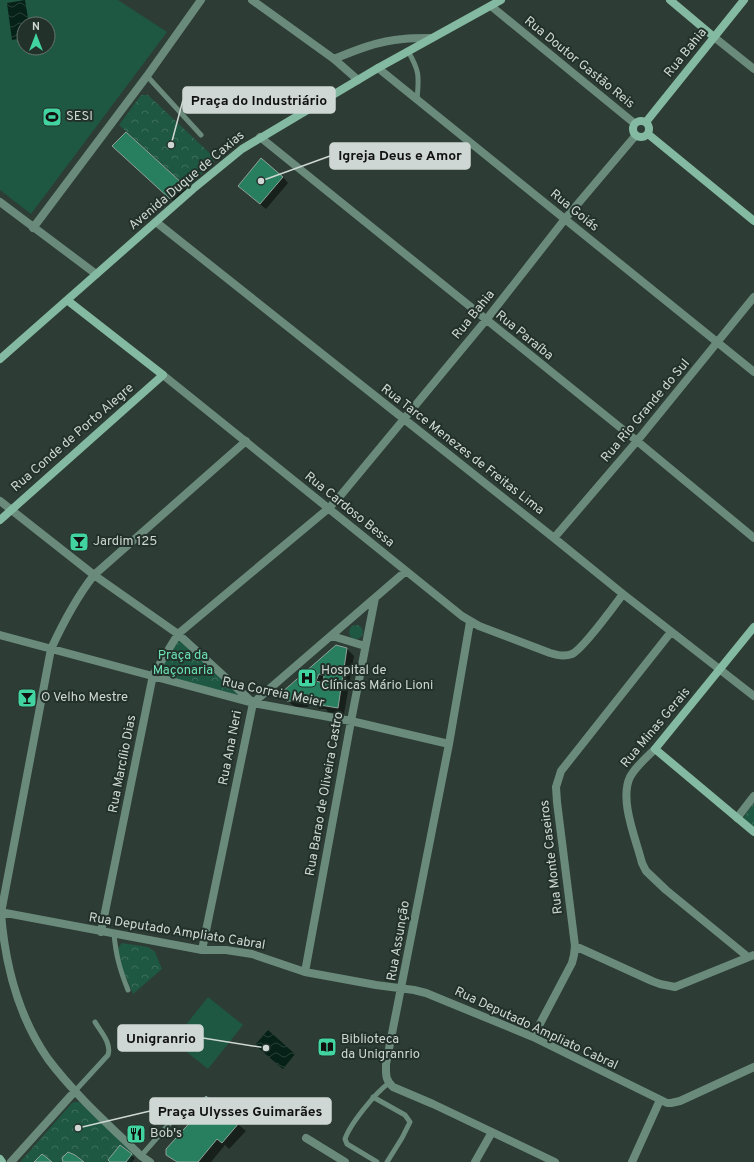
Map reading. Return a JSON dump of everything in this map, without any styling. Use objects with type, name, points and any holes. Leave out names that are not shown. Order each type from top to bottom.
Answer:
[{"type":"main road","name":"Avenida Duque de Caxias","points":[[0,359],[236,153],[260,137],[490,3],[501,0]]},
{"type":"main road","points":[[670,0],[714,36]]},
{"type":"main road","name":"Rua Bahia","points":[[646,122],[744,0]]},
{"type":"main road","points":[[642,120],[646,122],[650,130],[648,134],[644,137],[640,137],[633,132],[632,127],[634,123],[642,120]]},
{"type":"main road","points":[[648,134],[754,221]]},
{"type":"main road","name":"Rua Cardoso Bessa","points":[[67,300],[163,375]]},
{"type":"main road","name":"Rua Conde de Porto Alegre","points":[[0,520],[163,375]]},
{"type":"main road","name":"Rua Minas Gerais","points":[[655,749],[754,626]]},
{"type":"main road","points":[[655,749],[754,832]]},
{"type":"street","points":[[33,228],[202,0]]},
{"type":"street","points":[[252,0],[334,59],[358,80]]},
{"type":"street","name":"Rua Doutor Gastão Reis","points":[[490,3],[634,123]]},
{"type":"street","points":[[714,36],[754,69]]},
{"type":"street","name":"Avenida Duque de Caxias","points":[[334,59],[358,49],[381,42],[403,39],[431,38]]},
{"type":"street","name":"Rua Goiás","points":[[378,68],[754,372]]},
{"type":"street","name":"Rua Bahia","points":[[329,508],[486,320],[565,219],[636,135]]},
{"type":"street","name":"Rua Paraíba","points":[[260,137],[637,441],[754,538]]},
{"type":"street","points":[[0,202],[96,274]]},
{"type":"street","name":"Rua Tarce Menezes de Freitas Lima","points":[[156,222],[623,594],[754,696]]},
{"type":"street","name":"Rua Rio Grande do Sul","points":[[554,538],[637,441],[754,297]]},
{"type":"street","name":"Rua Cardoso Bessa","points":[[163,375],[470,622],[550,652],[566,655],[577,650],[583,645],[623,594]]},
{"type":"street","points":[[150,1162],[141,1156],[75,1091],[48,1058],[33,1033],[21,1008],[9,972],[1,913],[51,649],[72,608],[83,589],[94,575],[246,441]]},
{"type":"street","points":[[0,501],[94,575],[178,634],[253,703]]},
{"type":"street","name":"Rua Marcílio Dias","points":[[101,932],[153,675],[178,634],[329,508]]},
{"type":"street","name":"Rua Ana Neri","points":[[202,950],[253,703],[406,571]]},
{"type":"street","name":"Rua Barao de Oliveira Castro","points":[[306,972],[351,721],[375,598]]},
{"type":"street","name":"Rua Assunção","points":[[388,1083],[386,1076],[386,1064],[402,989],[449,744],[470,622]]},
{"type":"street","name":"Rua Monte Caseiros","points":[[533,1037],[572,963],[575,946],[557,802],[556,787],[558,779],[566,764],[671,632]]},
{"type":"street","name":"Rua Correia Meier","points":[[0,635],[253,703],[351,721],[449,744]]},
{"type":"street","points":[[332,636],[365,646]]},
{"type":"street","name":"Rua Minas Gerais","points":[[655,749],[631,775],[626,790],[627,808],[642,863],[646,871],[654,879],[751,956]]},
{"type":"street","points":[[737,818],[754,796]]},
{"type":"street","name":"Rua Deputado Ampliato Cabral","points":[[1,913],[202,950],[226,950],[252,954],[306,972],[376,985],[426,992],[533,1037],[660,1100]]},
{"type":"street","points":[[575,946],[656,983],[675,987],[751,956]]},
{"type":"street","points":[[632,1162],[660,1100],[671,1103],[680,1101],[754,1067]]},
{"type":"street","points":[[388,1083],[556,1162]]},
{"type":"street","points":[[11,1162],[75,1091]]},
{"type":"street","points":[[475,1162],[492,1132]]},
{"type":"street","points":[[306,1138],[345,1162]]},
{"type":"street","points":[[135,1162],[141,1156]]},
{"type":"lane","points":[[408,51],[416,66],[418,74],[417,100]]},
{"type":"lane","points":[[147,76],[201,135]]},
{"type":"lane","points":[[114,934],[118,961],[128,990]]},
{"type":"lane","points":[[75,1091],[108,1055],[109,1052],[109,1045],[94,1022]]},
{"type":"lane","points":[[377,1162],[347,1144],[345,1139],[348,1132],[373,1097],[388,1083]]},
{"type":"lane","points":[[373,1097],[405,1115],[410,1122],[387,1162]]},
{"type":"lane","points":[[141,1156],[170,1124]]},
{"type":"green space","name":"SESI","points":[[0,0],[118,0],[167,32],[31,214],[0,190]]},
{"type":"green space","points":[[141,95],[148,95],[216,159],[188,188],[119,125]]},
{"type":"green space","points":[[353,625],[359,625],[363,629],[363,635],[359,639],[353,639],[349,635],[349,629]]},
{"type":"green space","name":"Praça da Maçonaria","points":[[179,637],[253,699],[156,674]]},
{"type":"green space","points":[[754,803],[754,827],[743,818]]},
{"type":"green space","points":[[122,943],[148,947],[155,952],[162,969],[133,994],[123,970],[117,949]]},
{"type":"green space","points":[[208,997],[243,1025],[208,1069],[173,1041]]},
{"type":"green space","points":[[79,1102],[133,1152],[131,1162],[20,1162],[72,1103]]},
{"type":"water","points":[[25,0],[28,16],[16,16],[16,39],[12,40],[7,3]]},
{"type":"water","points":[[268,1030],[295,1054],[283,1069],[255,1045]]},
{"type":"building","points":[[126,132],[184,185],[170,199],[112,146]]},
{"type":"building","points":[[261,158],[283,177],[260,204],[238,186]]},
{"type":"building","name":"Hospital de Clínicas Mário Lioni","points":[[336,645],[347,648],[338,708],[311,702],[311,698],[302,698],[302,701],[287,701],[281,693]],"holes":[[[319,674],[324,676],[323,683],[316,681]]]},
{"type":"building","points":[[206,1096],[239,1123],[222,1143],[217,1139],[198,1162],[177,1162],[166,1155],[166,1149],[194,1118],[193,1111]]},
{"type":"building","points":[[120,1145],[132,1154],[126,1162],[110,1162],[108,1160]]},
{"type":"building","points":[[68,1152],[84,1162],[63,1162],[62,1158]]},
{"type":"building","points":[[42,1154],[52,1162],[34,1162]]},
{"type":"place","name":"SESI","points":[[52,117]]},
{"type":"place","name":"Praça do Industriário","points":[[171,145]]},
{"type":"place","name":"Igreja Deus e Amor","points":[[261,181]]},
{"type":"place","name":"Jardim 125","points":[[79,542]]},
{"type":"place","name":"Hospital de Clínicas Mário Lioni","points":[[307,678]]},
{"type":"place","name":"O Velho Mestre","points":[[27,698]]},
{"type":"place","name":"Biblioteca da Unigranrio","points":[[327,1047]]},
{"type":"place","name":"Unigranrio","points":[[266,1048]]},
{"type":"place","name":"Praça Ulysses Guimarães","points":[[78,1128]]},
{"type":"place","name":"Bob's","points":[[136,1134]]}]
